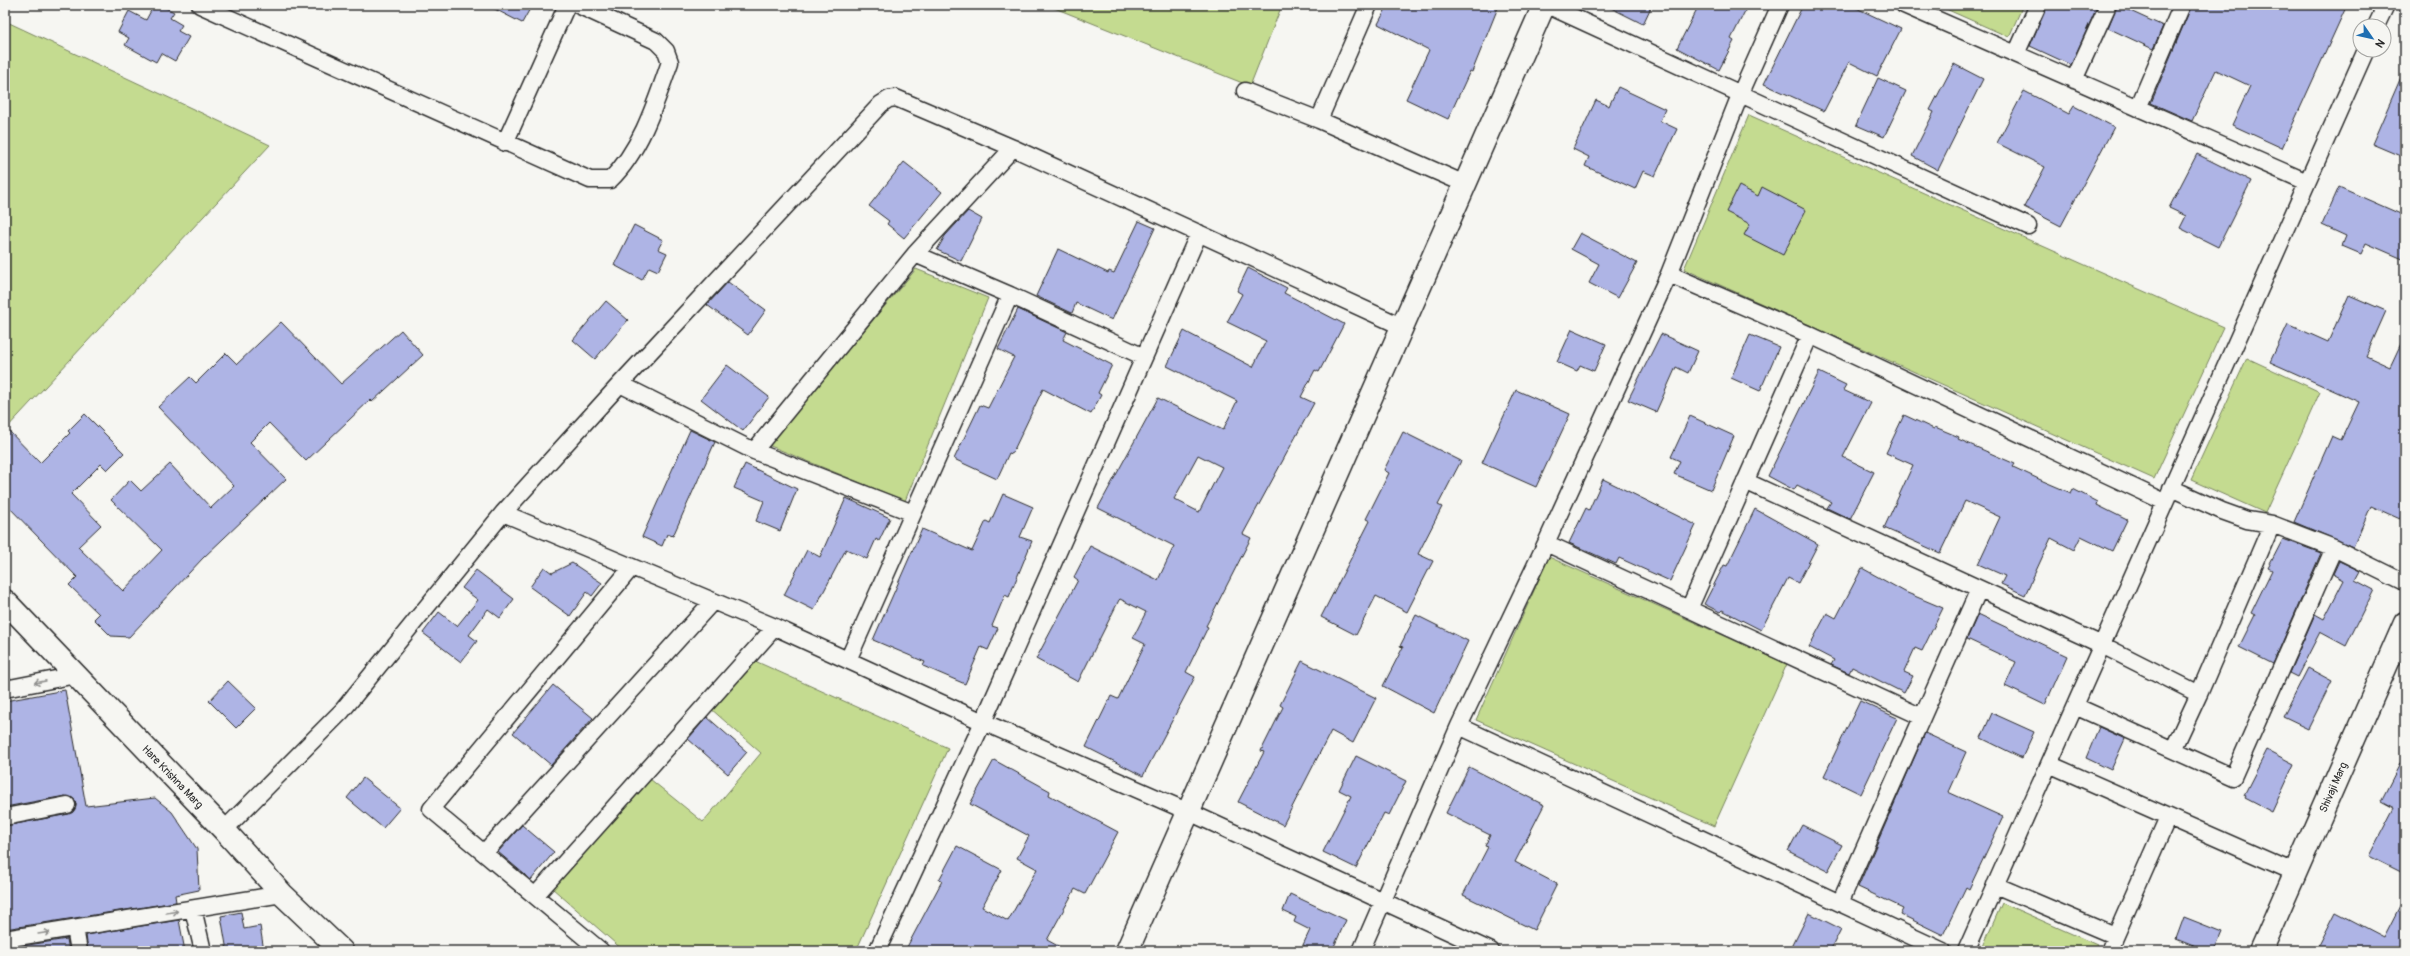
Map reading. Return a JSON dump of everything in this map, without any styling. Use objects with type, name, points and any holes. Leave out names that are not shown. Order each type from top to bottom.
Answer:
[{"type":"street","points":[[200,5],[504,143],[590,180],[610,180],[624,167],[635,148],[670,62],[666,51],[656,41],[578,5]]},
{"type":"street","points":[[504,143],[567,5]]},
{"type":"street","points":[[1318,120],[1369,5]]},
{"type":"street","points":[[1127,951],[1544,5]]},
{"type":"street","points":[[1547,5],[1740,95],[2028,226]]},
{"type":"street","points":[[1360,951],[1459,726],[1546,543],[1669,274],[1740,95],[1780,5]]},
{"type":"street","points":[[1904,5],[2307,182]]},
{"type":"street","points":[[2016,54],[2038,5]]},
{"type":"street","points":[[2074,80],[2108,5]]},
{"type":"street","points":[[2138,108],[2182,5]]},
{"type":"street","points":[[2380,18],[2386,5]]},
{"type":"street","points":[[1966,951],[2362,58]]},
{"type":"street","points":[[1245,91],[1318,120],[1466,184]]},
{"type":"street","points":[[224,830],[342,711],[503,513],[620,384],[876,110],[889,99],[896,98],[1013,148],[1403,327]]},
{"type":"street","points":[[754,452],[915,254],[1013,148]]},
{"type":"street","points":[[877,951],[982,722],[1199,233]]},
{"type":"street","points":[[915,254],[1010,295],[1144,357]]},
{"type":"street","points":[[1669,274],[1810,335],[2168,495],[2241,518],[2272,524],[2334,548],[2405,583]]},
{"type":"street","points":[[848,660],[1010,295]]},
{"type":"street","points":[[1689,609],[1810,335]]},
{"type":"street","points":[[620,384],[754,452],[913,513]]},
{"type":"street","points":[[1746,481],[2102,645],[2199,694]]},
{"type":"street","points":[[503,513],[776,627],[982,722],[1188,812],[1491,951]]},
{"type":"street","points":[[2173,750],[2199,694],[2272,524]]},
{"type":"street","points":[[1546,543],[1922,717]]},
{"type":"street","points":[[2075,706],[2233,777],[2334,548]]},
{"type":"street","points":[[601,951],[432,809],[632,567]]},
{"type":"street","points":[[1840,903],[1979,589]]},
{"type":"street","name":"Hare Krishna Marg","points":[[5,601],[224,830],[282,894],[342,951]]},
{"type":"street","points":[[484,853],[713,601]]},
{"type":"street","name":"Shivaji Marg","points":[[2261,951],[2405,623]]},
{"type":"street","points":[[535,896],[776,627]]},
{"type":"street","points":[[5,689],[76,675]]},
{"type":"street","points":[[1459,726],[1943,951]]},
{"type":"street","points":[[2049,764],[2296,872]]},
{"type":"street","points":[[5,817],[67,805]]},
{"type":"street","points":[[2109,951],[2168,817]]},
{"type":"street","points":[[1996,885],[2116,936]]},
{"type":"street","points":[[5,939],[282,894]]},
{"type":"street","points":[[193,908],[203,951]]},
{"type":"street","points":[[75,928],[79,951]]},
{"type":"green space","points":[[1047,5],[1282,5],[1250,86]]},
{"type":"green space","points":[[1937,5],[2023,5],[2009,37]]},
{"type":"green space","points":[[5,21],[270,145],[5,430]]},
{"type":"green space","points":[[1749,115],[2224,327],[2154,479],[1684,269]]},
{"type":"green space","points":[[916,269],[988,298],[905,501],[768,445]]},
{"type":"green space","points":[[2247,358],[2320,392],[2265,513],[2191,480]]},
{"type":"green space","points":[[1549,557],[1787,664],[1714,826],[1476,720]]},
{"type":"green space","points":[[755,661],[948,748],[856,951],[624,951],[552,888],[650,779],[703,822],[761,753],[710,708]]},
{"type":"green space","points":[[2002,903],[2097,945],[2094,951],[1981,951]]},
{"type":"building","points":[[154,5],[160,5],[174,12],[170,18],[182,25],[178,31],[189,37],[175,61],[161,53],[156,62],[125,45],[129,38],[118,32],[129,11],[146,20]]},
{"type":"building","points":[[487,5],[532,5],[522,23]]},
{"type":"building","points":[[1388,5],[1499,5],[1472,72],[1470,71],[1448,119],[1406,99],[1429,50],[1378,24]]},
{"type":"building","points":[[1605,5],[1652,5],[1643,24]]},
{"type":"building","points":[[1699,5],[1748,5],[1731,39],[1734,41],[1719,70],[1677,48]]},
{"type":"building","points":[[1803,5],[1850,5],[1901,29],[1877,76],[1849,62],[1824,111],[1764,84]]},
{"type":"building","points":[[2047,5],[2098,5],[2071,65],[2030,46]]},
{"type":"building","points":[[2117,5],[2163,26],[2153,49],[2108,28]]},
{"type":"building","points":[[2192,5],[2347,5],[2282,148],[2232,125],[2250,86],[2216,70],[2192,121],[2151,103]]},
{"type":"building","points":[[1954,64],[1983,79],[1938,170],[1912,156],[1934,112],[1930,110]]},
{"type":"building","points":[[2405,68],[2405,158],[2372,144]]},
{"type":"building","points":[[1878,78],[1906,91],[1884,137],[1856,125]]},
{"type":"building","points":[[1618,87],[1665,109],[1660,121],[1677,129],[1655,176],[1643,171],[1635,189],[1585,166],[1589,157],[1573,149],[1596,100],[1609,106]]},
{"type":"building","points":[[2024,91],[2069,114],[2074,106],[2114,127],[2061,226],[2024,207],[2045,167],[1997,143]]},
{"type":"building","points":[[2197,154],[2251,181],[2218,247],[2180,228],[2186,216],[2169,208]]},
{"type":"building","points":[[904,162],[942,192],[904,238],[887,224],[889,221],[869,206]]},
{"type":"building","points":[[1739,186],[1758,196],[1762,187],[1806,210],[1783,255],[1744,235],[1750,224],[1726,212]]},
{"type":"building","points":[[2339,187],[2405,216],[2405,260],[2366,243],[2361,254],[2342,246],[2346,236],[2322,225]]},
{"type":"building","points":[[968,211],[982,219],[961,261],[937,250],[945,236]]},
{"type":"building","points":[[1139,221],[1155,228],[1112,320],[1076,303],[1072,313],[1036,296],[1058,249],[1108,273],[1109,271],[1114,273]]},
{"type":"building","points":[[634,225],[663,240],[658,249],[667,253],[658,271],[649,267],[642,280],[614,265]]},
{"type":"building","points":[[1580,233],[1637,263],[1618,298],[1589,283],[1599,264],[1571,249]]},
{"type":"building","points":[[1248,268],[1287,288],[1284,293],[1344,324],[1319,372],[1315,370],[1301,397],[1314,403],[1243,534],[1251,538],[1206,626],[1208,627],[1186,672],[1195,677],[1143,776],[1086,747],[1111,696],[1118,699],[1145,644],[1133,638],[1146,612],[1120,599],[1119,600],[1078,682],[1036,659],[1078,580],[1074,577],[1090,546],[1158,580],[1174,546],[1098,508],[1158,398],[1223,430],[1237,401],[1167,366],[1184,331],[1253,367],[1266,341],[1227,322],[1242,294],[1237,291]],"holes":[[[1198,455],[1222,467],[1199,512],[1174,499]]]},
{"type":"building","points":[[728,282],[766,310],[748,335],[707,305]]},
{"type":"building","points":[[2349,295],[2386,311],[2366,356],[2390,367],[2405,335],[2405,507],[2400,519],[2371,506],[2353,547],[2294,522],[2332,436],[2341,440],[2359,402],[2270,362],[2288,324],[2328,342]]},
{"type":"building","points":[[606,301],[628,320],[595,359],[573,340]]},
{"type":"building","points":[[1018,309],[1067,332],[1063,340],[1112,365],[1098,393],[1101,395],[1091,414],[1043,389],[1012,454],[1009,453],[997,479],[954,459],[980,405],[988,408],[1014,357],[998,349]]},
{"type":"building","points":[[281,322],[341,384],[401,330],[423,355],[372,402],[370,400],[306,461],[269,423],[250,442],[286,479],[203,558],[129,637],[111,636],[94,619],[99,614],[69,585],[77,577],[5,503],[5,427],[40,463],[70,433],[68,431],[85,414],[124,453],[107,470],[101,464],[71,494],[101,525],[78,547],[123,591],[162,550],[111,500],[130,480],[141,491],[170,464],[211,508],[234,486],[158,407],[190,377],[196,383],[226,353],[237,364]]},
{"type":"building","points":[[1572,329],[1606,344],[1594,371],[1580,365],[1577,371],[1557,362]]},
{"type":"building","points":[[1661,334],[1698,351],[1688,373],[1676,367],[1656,412],[1628,400]]},
{"type":"building","points":[[1750,335],[1779,347],[1760,391],[1731,378]]},
{"type":"building","points":[[727,365],[769,397],[743,431],[701,399]]},
{"type":"building","points":[[1819,372],[1846,385],[1843,390],[1871,403],[1843,457],[1874,472],[1850,519],[1827,508],[1831,502],[1797,485],[1794,490],[1768,476]]},
{"type":"building","points":[[1516,390],[1570,414],[1536,487],[1482,463]]},
{"type":"building","points":[[1904,415],[1934,429],[1935,427],[1959,437],[1958,439],[2015,464],[2013,467],[2043,481],[2071,493],[2073,489],[2098,502],[2097,505],[2127,520],[2112,551],[2081,536],[2074,550],[2051,538],[2025,595],[2001,584],[2005,576],[1978,564],[2000,517],[1965,501],[1940,553],[1884,528],[1913,465],[1886,453]]},
{"type":"building","points":[[1690,416],[1734,436],[1711,490],[1674,474],[1680,461],[1671,457]]},
{"type":"building","points":[[690,430],[715,442],[673,536],[667,534],[662,546],[642,537]]},
{"type":"building","points":[[1403,432],[1461,461],[1438,505],[1442,507],[1418,554],[1433,561],[1407,612],[1376,596],[1356,635],[1321,617],[1370,521],[1366,519],[1389,473],[1384,470]]},
{"type":"building","points":[[745,464],[797,489],[780,531],[756,521],[764,501],[734,488]]},
{"type":"building","points":[[1603,479],[1696,525],[1670,581],[1619,558],[1616,564],[1569,543],[1586,508],[1589,510]]},
{"type":"building","points":[[1003,494],[1033,507],[1020,537],[1032,541],[1009,597],[1005,595],[992,626],[998,628],[988,650],[981,647],[965,684],[923,666],[925,662],[873,640],[922,529],[972,551],[986,521],[990,523]]},
{"type":"building","points":[[846,498],[890,518],[879,541],[876,539],[867,559],[846,549],[814,610],[784,595],[807,550],[820,557]]},
{"type":"building","points":[[1755,509],[1818,544],[1798,583],[1788,578],[1761,630],[1722,610],[1720,612],[1704,604],[1724,565],[1727,566]]},
{"type":"building","points":[[2283,539],[2321,553],[2273,664],[2239,647],[2255,615],[2251,613],[2272,570],[2268,568]]},
{"type":"building","points":[[2339,561],[2360,571],[2355,580],[2374,590],[2346,646],[2320,632],[2297,677],[2289,673],[2315,614],[2324,619],[2344,580],[2333,574]]},
{"type":"building","points":[[572,563],[602,583],[592,596],[587,592],[570,616],[530,587],[544,567],[552,573]]},
{"type":"building","points":[[1862,568],[1905,592],[1943,608],[1922,651],[1915,648],[1904,672],[1913,676],[1904,693],[1852,667],[1849,673],[1831,665],[1834,660],[1809,647],[1827,613],[1836,618]]},
{"type":"building","points":[[476,570],[514,599],[500,618],[488,609],[469,635],[477,641],[461,662],[423,633],[439,612],[457,626],[478,600],[462,588]]},
{"type":"building","points":[[1978,614],[2067,656],[2045,705],[2005,686],[2016,662],[1967,639]]},
{"type":"building","points":[[1416,615],[1468,641],[1434,713],[1383,686],[1403,647],[1400,646]]},
{"type":"building","points":[[1302,661],[1376,698],[1353,743],[1331,731],[1283,825],[1238,802],[1264,752],[1261,751],[1283,707],[1280,705]]},
{"type":"building","points":[[2308,668],[2332,681],[2308,729],[2283,717]]},
{"type":"building","points":[[228,681],[256,708],[236,728],[209,701]]},
{"type":"building","points":[[553,685],[593,718],[551,765],[513,733]]},
{"type":"building","points":[[65,690],[86,806],[155,798],[172,812],[197,849],[199,890],[175,895],[176,902],[5,929],[5,826],[69,814],[73,812],[76,804],[74,799],[65,796],[5,807],[5,701]]},
{"type":"building","points":[[1860,701],[1897,718],[1861,794],[1824,776]]},
{"type":"building","points":[[1992,713],[2034,732],[2022,758],[1981,738]]},
{"type":"building","points":[[707,717],[747,752],[728,774],[688,739]]},
{"type":"building","points":[[2099,727],[2125,739],[2111,770],[2086,758]]},
{"type":"building","points":[[1925,733],[1966,752],[1948,792],[2003,817],[1969,889],[1966,887],[1943,935],[1900,914],[1903,908],[1858,887]]},
{"type":"building","points":[[2267,750],[2294,764],[2272,812],[2245,798],[2246,796],[2244,795]]},
{"type":"building","points":[[2405,754],[2405,874],[2369,856],[2394,808],[2381,801]]},
{"type":"building","points":[[1356,756],[1406,781],[1389,815],[1384,813],[1356,868],[1323,852],[1351,796],[1339,790]]},
{"type":"building","points":[[994,760],[1050,791],[1049,795],[1118,832],[1085,894],[1075,889],[1047,940],[1067,951],[914,951],[907,947],[942,881],[939,880],[957,846],[1002,870],[982,907],[1008,921],[1037,869],[1017,858],[1029,836],[970,804]]},
{"type":"building","points":[[1469,767],[1544,805],[1515,862],[1557,884],[1534,930],[1463,895],[1488,847],[1485,846],[1490,835],[1446,813]]},
{"type":"building","points":[[363,778],[400,808],[383,828],[347,798]]},
{"type":"building","points":[[522,825],[554,852],[531,880],[498,852]]},
{"type":"building","points":[[1802,825],[1842,845],[1828,871],[1788,851]]},
{"type":"building","points":[[1290,894],[1346,920],[1332,951],[1316,951],[1303,945],[1310,930],[1294,922],[1296,917],[1283,911]]},
{"type":"building","points":[[2405,896],[2405,951],[2316,951],[2336,912],[2384,937]]},
{"type":"building","points":[[241,912],[244,929],[260,926],[264,951],[227,951],[221,916]]},
{"type":"building","points":[[1809,913],[1841,929],[1830,951],[1790,951]]},
{"type":"building","points":[[2184,917],[2222,932],[2214,951],[2206,951],[2176,939]]},
{"type":"building","points":[[179,920],[185,951],[88,951],[86,935]]},
{"type":"building","points":[[67,939],[69,951],[9,951],[9,948]]}]
